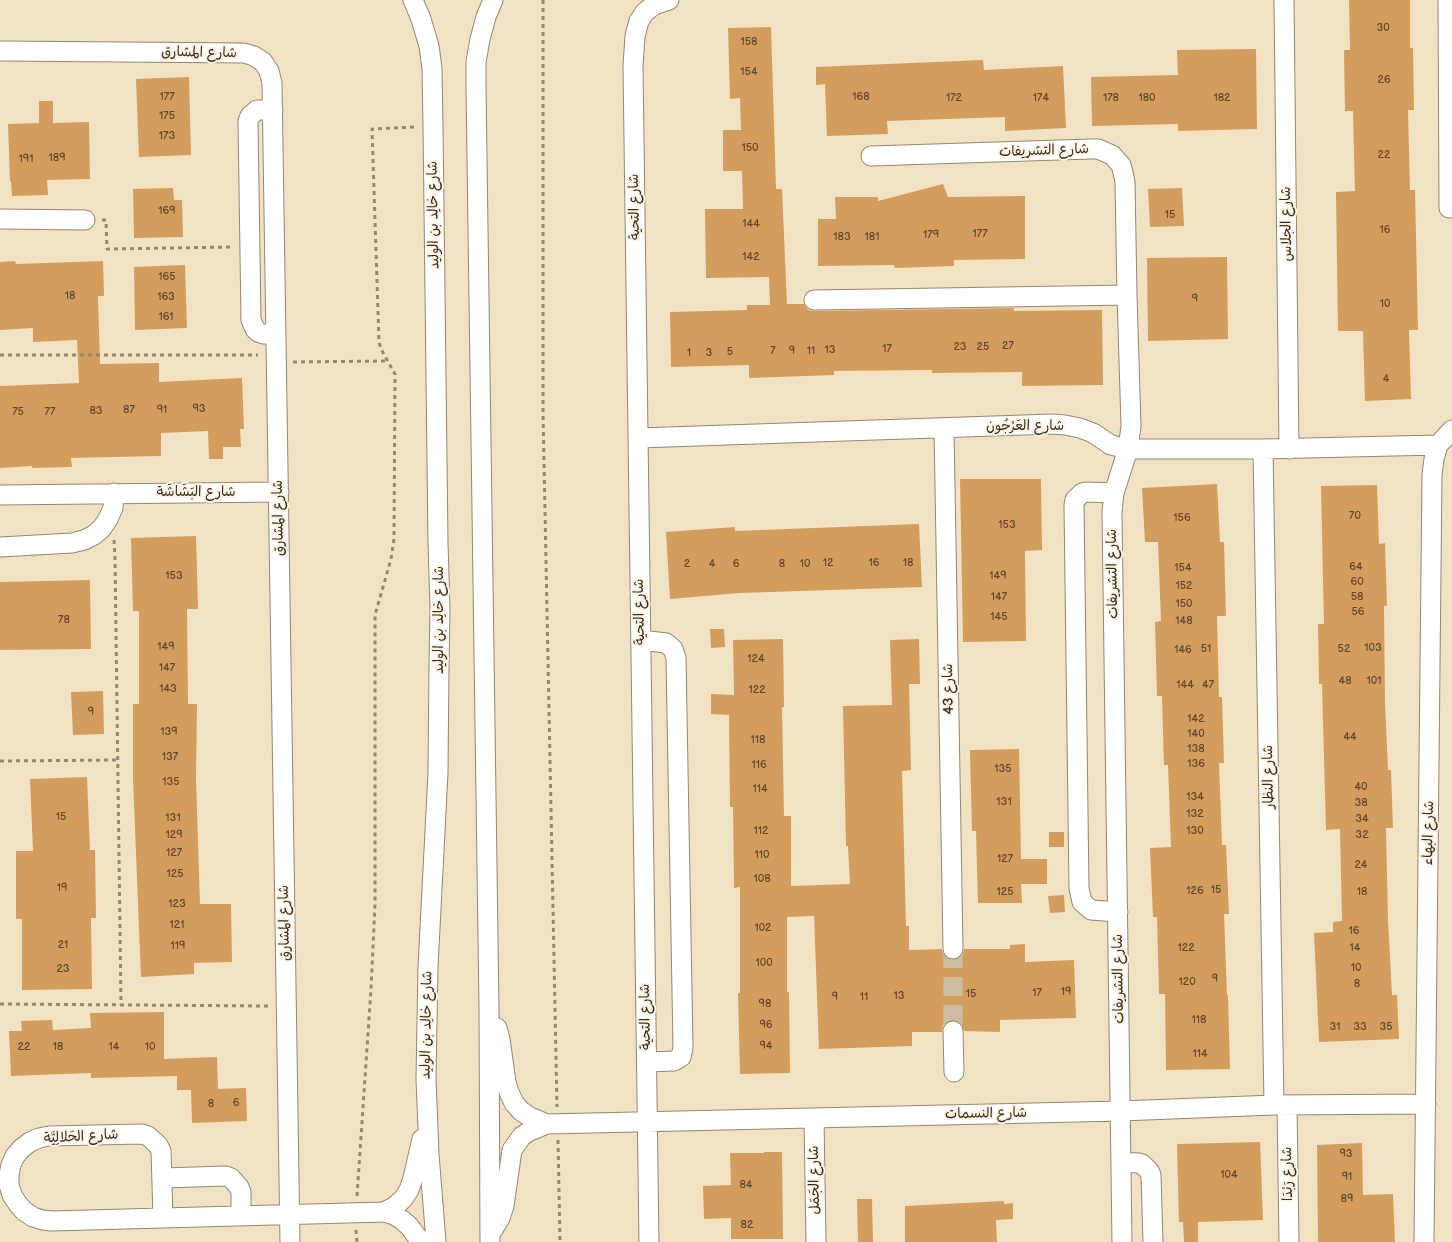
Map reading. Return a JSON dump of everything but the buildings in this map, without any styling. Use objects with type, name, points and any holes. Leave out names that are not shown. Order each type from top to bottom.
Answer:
[{"type":"street","name":"شارع خالِد بن الوليد","points":[[413,0],[421,19],[431,61],[433,126],[440,618],[438,773],[426,1008],[427,1115],[436,1242]]},
{"type":"street","points":[[490,1238],[489,1008],[476,62],[486,17],[493,0]]},
{"type":"street","name":"شارع التحية","points":[[649,1242],[633,52],[639,22],[645,12],[654,5],[669,0]]},
{"type":"street","name":"شارع الجلاس","points":[[1284,0],[1289,449]]},
{"type":"street","points":[[1448,0],[1449,208]]},
{"type":"street","name":"شارع المشارق","points":[[0,51],[244,53],[254,56],[263,62],[269,71],[272,83],[290,1242]]},
{"type":"street","points":[[273,110],[257,110],[250,116],[248,121],[252,325],[263,334],[276,334]]},
{"type":"street","name":"شارع التشريفات","points":[[871,156],[1090,149],[1106,152],[1116,159],[1124,172],[1131,426],[1128,450],[1114,493],[1112,512],[1122,1242]]},
{"type":"street","points":[[0,219],[85,220]]},
{"type":"street","points":[[814,300],[1127,295]]},
{"type":"street","name":"شارع العَرْجُون","points":[[638,438],[1052,424],[1080,428],[1111,445],[1128,450],[1289,449],[1438,445]]},
{"type":"street","name":"شارع 43","points":[[944,428],[953,949]]},
{"type":"street","points":[[1438,445],[1452,430]]},
{"type":"street","name":"شارع البهاء","points":[[1424,1242],[1432,475],[1438,445]]},
{"type":"street","name":"شارع النظار","points":[[1263,449],[1280,1105]]},
{"type":"street","points":[[0,547],[72,543],[84,540],[102,528],[108,519],[113,508],[114,492]]},
{"type":"street","name":"شارع البَشَاشَة","points":[[0,494],[279,492]]},
{"type":"street","points":[[1114,493],[1086,492],[1075,500],[1074,505],[1079,888],[1082,902],[1091,910],[1118,912]]},
{"type":"street","points":[[641,640],[666,643],[673,649],[676,658],[683,1037],[681,1057],[674,1061],[647,1062]]},
{"type":"street","name":"شارع النسمات","points":[[489,1008],[496,1022],[506,1082],[514,1103],[530,1117],[552,1124]]},
{"type":"street","points":[[954,1032],[954,1072]]},
{"type":"street","name":"شارع النسمات","points":[[490,1238],[504,1206],[512,1150],[522,1136],[530,1131],[552,1124],[1121,1111],[1280,1105],[1426,1104]]},
{"type":"street","name":"شارع رَبْدَا","points":[[1280,1105],[1289,1242]]},
{"type":"street","points":[[384,1212],[394,1207],[409,1190],[415,1172],[427,1115]]},
{"type":"street","name":"شارع الجَمَل","points":[[814,1118],[816,1242]]},
{"type":"street","name":"شارع الحَلالِيَّة","points":[[163,1218],[162,1158],[158,1145],[148,1136],[142,1134],[49,1136],[30,1142],[22,1148],[13,1160],[9,1175],[12,1195],[24,1211],[33,1217],[43,1220],[163,1218],[384,1212],[402,1220],[421,1242]]},
{"type":"street","points":[[1121,1162],[1142,1164],[1149,1170],[1151,1175],[1153,1242]]},
{"type":"street","points":[[163,1178],[226,1176],[231,1178],[236,1182],[241,1192],[241,1216]]},
{"type":"path","points":[[543,0],[543,402],[552,1124],[560,1242]]},
{"type":"path","points":[[357,1242],[356,1213],[375,905],[375,615],[391,559],[394,539],[395,374],[379,342],[372,129],[433,126]]},
{"type":"path","points":[[85,220],[106,220],[107,249],[250,246]]},
{"type":"path","points":[[0,355],[388,361]]},
{"type":"path","points":[[108,519],[113,536],[115,557],[121,1005]]},
{"type":"path","points":[[0,761],[118,760]]},
{"type":"path","points":[[0,1004],[286,1007]]},
{"type":"tunnel","points":[[953,949],[953,1031]]}]
